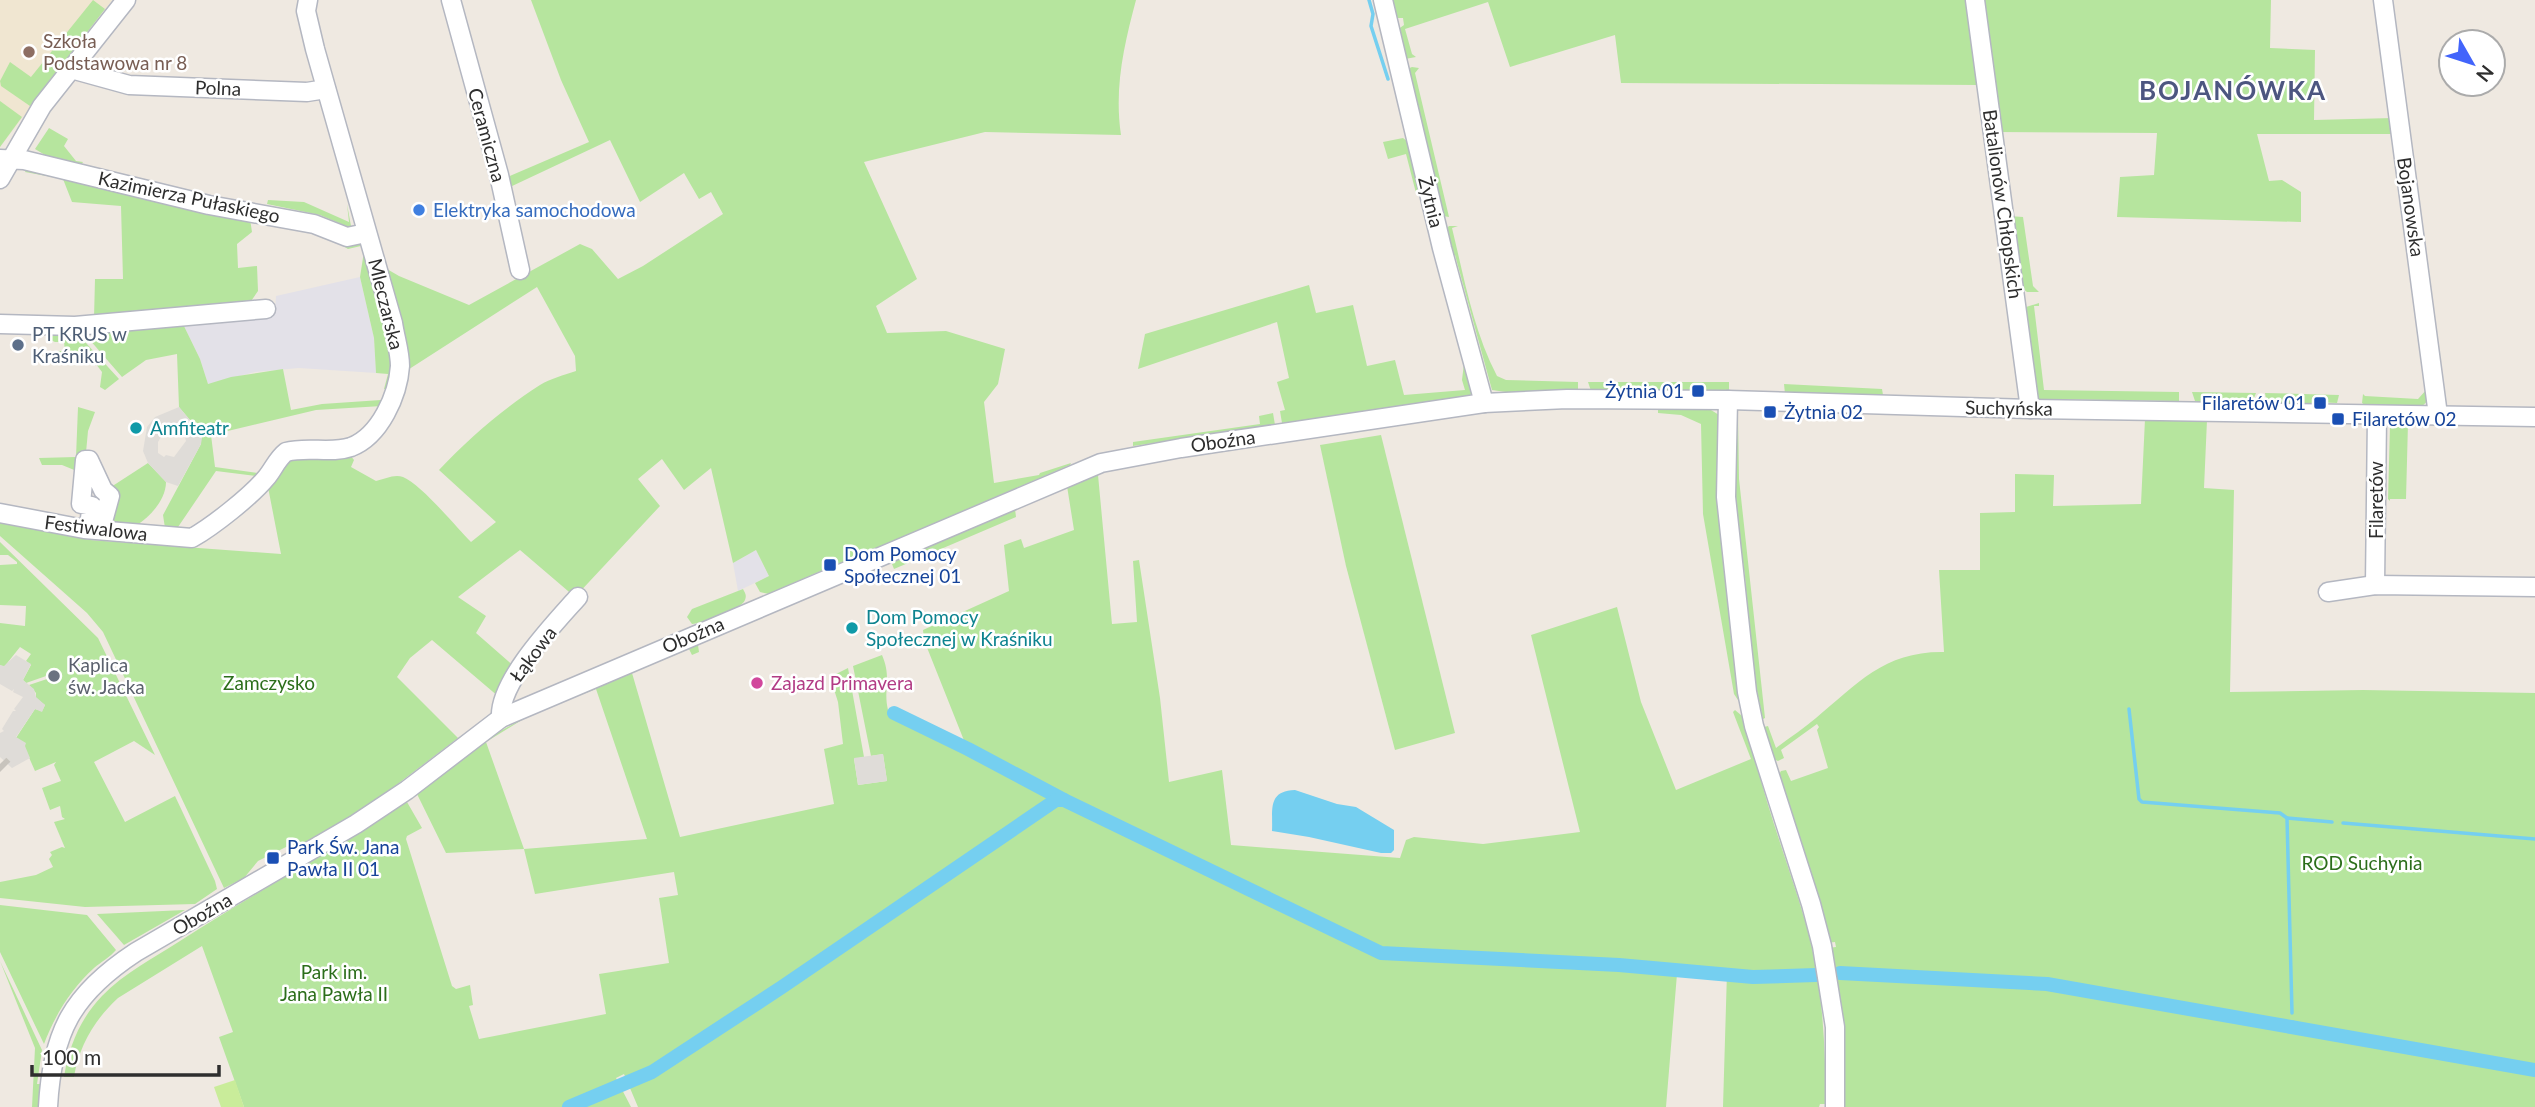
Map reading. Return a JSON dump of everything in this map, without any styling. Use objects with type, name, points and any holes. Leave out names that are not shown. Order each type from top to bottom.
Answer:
[{"type":"street","points":[[0,179],[5,158],[126,0]]},
{"type":"street","name":"Mleczarska","points":[[192,538],[251,493],[266,479],[286,452],[353,447],[371,433],[383,416],[398,377],[400,362],[382,279],[366,233],[326,89],[306,11],[308,0]]},
{"type":"street","name":"Ceramiczna","points":[[451,0],[499,175],[520,270]]},
{"type":"street","name":"Żytnia","points":[[1383,0],[1442,248],[1484,403]]},
{"type":"street","name":"Batalionów Chłopskich","points":[[1975,0],[2030,409]]},
{"type":"street","name":"Bojanowska","points":[[2383,0],[2438,415]]},
{"type":"street","name":"Polna","points":[[71,69],[129,85],[307,92],[326,89]]},
{"type":"street","name":"Kazimierza Pułaskiego","points":[[5,158],[209,205],[314,224],[347,237],[366,233]]},
{"type":"street","points":[[0,324],[75,326],[266,309]]},
{"type":"street","name":"Suchyńska","points":[[1484,403],[1586,399],[1728,400],[2030,409],[2535,417]]},
{"type":"street","points":[[1728,400],[1726,497],[1747,692],[1755,726],[1811,904],[1826,965],[1835,1027],[1835,1107]]},
{"type":"street","name":"Oboźna","points":[[48,1107],[51,1063],[61,1031],[77,1004],[103,976],[136,952],[384,806],[501,718],[1101,464],[1181,447],[1484,403]]},
{"type":"street","name":"Filaretów","points":[[2375,584],[2376,416]]},
{"type":"street","name":"Festiwalowa","points":[[0,513],[84,529],[192,538]]},
{"type":"street","points":[[2328,592],[2375,584],[2535,587]]},
{"type":"street","name":"Łąkowa","points":[[501,718],[500,708],[508,687],[541,641],[578,597]]},
{"type":"shaded area","points":[[0,0],[112,0],[0,147]]},
{"type":"shaded area","points":[[360,277],[374,338],[376,373],[299,368],[255,372],[208,384],[200,359],[182,322],[275,312],[276,296]]},
{"type":"shaded area","points":[[179,407],[202,438],[178,486],[166,482],[148,463],[143,451],[147,427],[155,417]],"holes":[[[175,424],[182,427],[186,441],[174,457],[164,457],[158,453],[158,442],[165,430]]]},
{"type":"shaded area","points":[[756,550],[769,576],[738,591],[733,563]]},
{"type":"shaded area","points":[[16,655],[31,664],[23,680],[34,689],[36,697],[45,705],[42,712],[35,709],[16,737],[26,743],[30,758],[12,768],[0,757],[0,733],[4,731],[2,729],[23,697],[13,692],[14,689],[12,691],[0,684],[0,665],[4,666]]},
{"type":"shaded area","points":[[883,754],[887,781],[858,785],[854,758]]},
{"type":"green space","points":[[93,0],[105,9],[30,106],[1,86],[0,81],[10,62],[31,77]]},
{"type":"green space","name":"Zamczysko","points":[[531,0],[1136,0],[1124,50],[1120,83],[1121,135],[985,132],[864,162],[917,279],[876,306],[887,333],[946,331],[1005,349],[998,384],[984,402],[994,483],[1039,475],[1071,463],[837,565],[835,561],[824,566],[823,570],[769,594],[760,592],[755,583],[769,576],[756,550],[733,563],[711,468],[684,490],[662,459],[638,479],[660,506],[575,597],[520,550],[458,597],[486,616],[476,633],[517,669],[499,697],[432,640],[410,658],[397,677],[458,738],[378,799],[312,842],[310,839],[303,844],[290,845],[258,861],[244,878],[224,888],[103,632],[87,613],[0,536],[0,522],[90,540],[281,554],[267,482],[280,463],[291,454],[338,451],[350,455],[354,460],[351,467],[376,481],[396,476],[410,481],[471,542],[496,522],[439,470],[513,403],[544,383],[576,371],[575,356],[537,287],[403,373],[396,323],[380,265],[399,276],[469,305],[580,244],[592,249],[618,279],[643,266],[723,214],[711,192],[699,199],[684,173],[640,202],[610,140],[510,187],[518,218],[514,215],[505,178],[589,142],[561,80]]},
{"type":"green space","points":[[1391,0],[1972,0],[1980,85],[1621,83],[1615,35],[1510,67],[1488,2],[1405,29],[1412,54],[1416,57],[1405,59],[1397,30],[1404,25],[1403,18],[1396,18]]},
{"type":"green space","points":[[1980,0],[2271,0],[2270,48],[2315,50],[2314,120],[2393,118],[2396,134],[2257,134],[2269,181],[2282,180],[2301,192],[2301,222],[2117,217],[2120,177],[2154,175],[2157,133],[1996,132]]},
{"type":"green space","points":[[1419,68],[1415,73],[1449,217],[1443,216],[1407,69]]},
{"type":"green space","points":[[0,101],[22,117],[0,147]]},
{"type":"green space","points":[[49,128],[68,139],[64,146],[76,161],[83,162],[81,165],[50,158],[35,149]]},
{"type":"green space","points":[[1403,138],[1408,142],[1419,189],[1416,193],[1406,154],[1388,159],[1383,142]]},
{"type":"green space","points":[[27,168],[250,219],[252,232],[237,244],[238,268],[257,266],[258,291],[249,304],[94,318],[95,279],[123,279],[121,206],[72,202],[63,179],[25,172]]},
{"type":"green space","points":[[268,200],[304,202],[349,222],[347,204],[351,226],[320,215],[267,204]]},
{"type":"green space","points":[[2009,216],[2023,217],[2033,286],[2039,292],[2027,292],[2017,284]]},
{"type":"green space","points":[[1449,226],[1458,226],[1452,228],[1470,303],[1497,376],[1506,380],[1578,382],[1578,391],[1507,395],[1506,392],[1492,390],[1455,255],[1451,255],[1446,229]]},
{"type":"green space","points":[[328,237],[365,242],[395,365],[387,389],[384,389],[388,374],[376,373],[374,338],[360,277],[365,245],[348,249]]},
{"type":"green space","points":[[1309,285],[1316,313],[1353,305],[1367,366],[1395,360],[1404,395],[1465,390],[1462,380],[1465,355],[1473,391],[1468,398],[1282,423],[1280,411],[1285,410],[1277,382],[1289,378],[1277,322],[1138,369],[1145,334]]},
{"type":"green space","points":[[2039,303],[2039,306],[2034,306],[2044,390],[2179,392],[2179,401],[2036,399],[2024,314],[2026,307]]},
{"type":"green space","points":[[182,322],[200,359],[208,384],[231,377],[283,369],[291,410],[322,404],[381,400],[382,406],[316,410],[211,435],[215,467],[265,474],[263,477],[216,471],[176,530],[165,528],[163,515],[201,444],[200,432],[179,407],[177,354],[146,360],[122,377],[89,339],[102,330]]},
{"type":"green space","points":[[76,332],[119,379],[105,390],[100,387],[102,372],[90,356],[83,359],[55,358],[55,351],[65,351],[64,342],[46,338],[46,334]]},
{"type":"green space","points":[[1588,382],[1729,382],[1729,392],[1591,391]]},
{"type":"green space","points":[[1784,384],[1882,389],[1883,395],[1785,394]]},
{"type":"green space","points":[[2428,388],[2430,399],[2421,407],[2362,403],[2363,394],[2418,399]]},
{"type":"green space","points":[[2192,392],[2256,393],[2252,403],[2198,402]]},
{"type":"green space","points":[[2265,393],[2339,395],[2337,403],[2315,402],[2312,405],[2270,403]]},
{"type":"green space","points":[[78,407],[95,412],[88,431],[84,474],[62,465],[42,465],[39,458],[76,457]]},
{"type":"green space","points":[[1658,409],[1711,410],[1719,415],[1736,668],[1739,695],[1744,709],[1734,694],[1703,514],[1701,424],[1681,415],[1658,413]]},
{"type":"green space","points":[[1273,413],[1275,425],[1133,446],[1133,442],[1260,424],[1259,416]]},
{"type":"green space","points":[[1738,415],[1739,479],[1763,719],[1752,668],[1745,577],[1735,503]]},
{"type":"green space","name":"ROD Suchynia","points":[[2145,419],[2207,420],[2204,488],[2234,490],[2230,692],[2363,690],[2535,693],[2535,1068],[2049,982],[1833,972],[1828,948],[1836,947],[1835,942],[1827,943],[1778,776],[1781,771],[1786,770],[1791,781],[1828,768],[1817,730],[1819,727],[1817,724],[1781,750],[1784,758],[1778,761],[1770,754],[1772,753],[1764,727],[1768,726],[1776,748],[1874,671],[1905,657],[1944,652],[1939,570],[1980,570],[1980,513],[2015,512],[2015,474],[2054,475],[2053,506],[2141,504]]},
{"type":"green space","points":[[2394,423],[2408,423],[2406,499],[2390,501],[2388,499],[2390,426]]},
{"type":"green space","points":[[1381,435],[1455,733],[1395,750],[1346,566],[1320,445]]},
{"type":"green space","points":[[148,463],[166,482],[157,506],[137,525],[103,521],[111,487]]},
{"type":"green space","name":"Park im. Jana Pawła II","points":[[1098,475],[1112,624],[1137,622],[1133,561],[1139,560],[1160,698],[1169,782],[1222,770],[1231,845],[1400,858],[1406,840],[1414,837],[1483,844],[1580,832],[1531,635],[1617,607],[1641,702],[1676,790],[1751,759],[1733,712],[1735,710],[1748,721],[1766,798],[1812,946],[1822,1013],[1826,1104],[1820,1104],[1819,1107],[1723,1107],[1727,972],[1603,959],[1419,955],[1677,974],[1666,1107],[638,1107],[624,1074],[616,1078],[631,1107],[244,1107],[219,1037],[233,1032],[202,946],[118,998],[89,1034],[74,1077],[64,1077],[72,1044],[82,1024],[94,1005],[120,980],[407,802],[422,828],[406,839],[452,986],[456,989],[470,985],[473,1005],[469,1006],[479,1039],[606,1014],[599,974],[669,963],[659,898],[678,895],[674,872],[535,894],[524,849],[647,839],[596,689],[542,710],[695,645],[698,645],[699,652],[692,655],[689,649],[632,673],[680,837],[834,804],[824,749],[843,744],[838,702],[830,677],[848,668],[864,757],[854,759],[858,785],[887,781],[883,754],[871,756],[853,666],[882,655],[887,677],[888,710],[967,748],[924,640],[923,630],[1009,591],[1004,545],[1021,539],[1024,548],[1074,530],[1067,486]]},
{"type":"green space","points":[[1067,486],[1015,509],[1016,517],[894,569],[892,564],[899,557]]},
{"type":"green space","points":[[0,542],[98,638],[155,755],[134,741],[94,762],[125,822],[175,796],[217,889],[195,904],[85,907],[0,898],[0,882],[36,875],[53,867],[49,859],[52,855],[50,852],[65,848],[54,822],[65,819],[60,806],[50,810],[42,788],[61,781],[54,765],[56,762],[35,771],[24,746],[16,738],[35,709],[42,711],[45,705],[36,698],[36,693],[29,685],[50,678],[49,675],[26,683],[23,680],[31,665],[26,661],[31,654],[20,647],[4,667],[0,665],[0,623],[25,626],[26,606],[0,605],[0,565],[17,562],[8,555],[0,555]]},
{"type":"green space","points":[[743,589],[745,600],[729,612],[692,624],[687,617],[692,609]]},
{"type":"green space","points":[[530,715],[486,742],[524,849],[446,853],[417,794],[495,734]]},
{"type":"green space","points":[[0,905],[87,915],[116,950],[94,968],[71,994],[44,1044],[0,952]]},
{"type":"green space","points":[[185,910],[124,945],[97,914]]},
{"type":"green space","points":[[0,961],[42,1050],[37,1084],[42,1084],[41,1107],[32,1107],[35,1048]]},
{"type":"green space","points":[[1837,978],[2048,987],[2535,1073],[2535,1107],[1844,1107]]},
{"type":"green space","points":[[235,1080],[244,1107],[221,1107],[214,1087]]},
{"type":"water","points":[[1295,790],[1337,804],[1356,807],[1394,830],[1394,850],[1391,853],[1381,853],[1272,831],[1273,803],[1280,794]]},
{"type":"waterway","points":[[1369,0],[1373,14],[1371,26],[1388,79]]},
{"type":"waterway","points":[[2129,709],[2139,799],[2142,802],[2280,813],[2287,818],[2292,1013]]},
{"type":"waterway","points":[[894,713],[1064,800]]},
{"type":"waterway","points":[[569,1107],[652,1072],[1056,800],[1064,800],[1381,953],[1619,965],[1753,977],[1816,975]]},
{"type":"waterway","points":[[2287,818],[2332,822]]},
{"type":"waterway","points":[[2343,823],[2535,839]]},
{"type":"waterway","points":[[1840,973],[2047,984],[2535,1070]]},
{"type":"waterway","points":[[2293,1022],[2293,1028]]},
{"type":"tunnel","points":[[0,764],[4,768]]},
{"type":"place","name":"Szkoła Podstawowa nr 8","points":[[29,52]]},
{"type":"place","name":"Elektryka samochodowa","points":[[419,210]]},
{"type":"place","name":"PT KRUS w Kraśniku","points":[[18,345]]},
{"type":"place","name":"Żytnia 01","points":[[1698,391]]},
{"type":"place","name":"Filaretów 01","points":[[2320,403]]},
{"type":"place","name":"Żytnia 02","points":[[1770,412]]},
{"type":"place","name":"Filaretów 02","points":[[2338,419]]},
{"type":"place","name":"Amfiteatr","points":[[136,428]]},
{"type":"place","name":"Dom Pomocy Społecznej 01","points":[[830,565]]},
{"type":"place","name":"Dom Pomocy Społecznej w Kraśniku","points":[[852,628]]},
{"type":"place","name":"Kaplica św. Jacka","points":[[54,676]]},
{"type":"place","name":"Zajazd Primavera","points":[[757,683]]},
{"type":"place","name":"Park Św. Jana Pawła II 01","points":[[273,858]]},
{"type":"district","name":"BOJANÓWKA","points":[[2233,91]]}]
